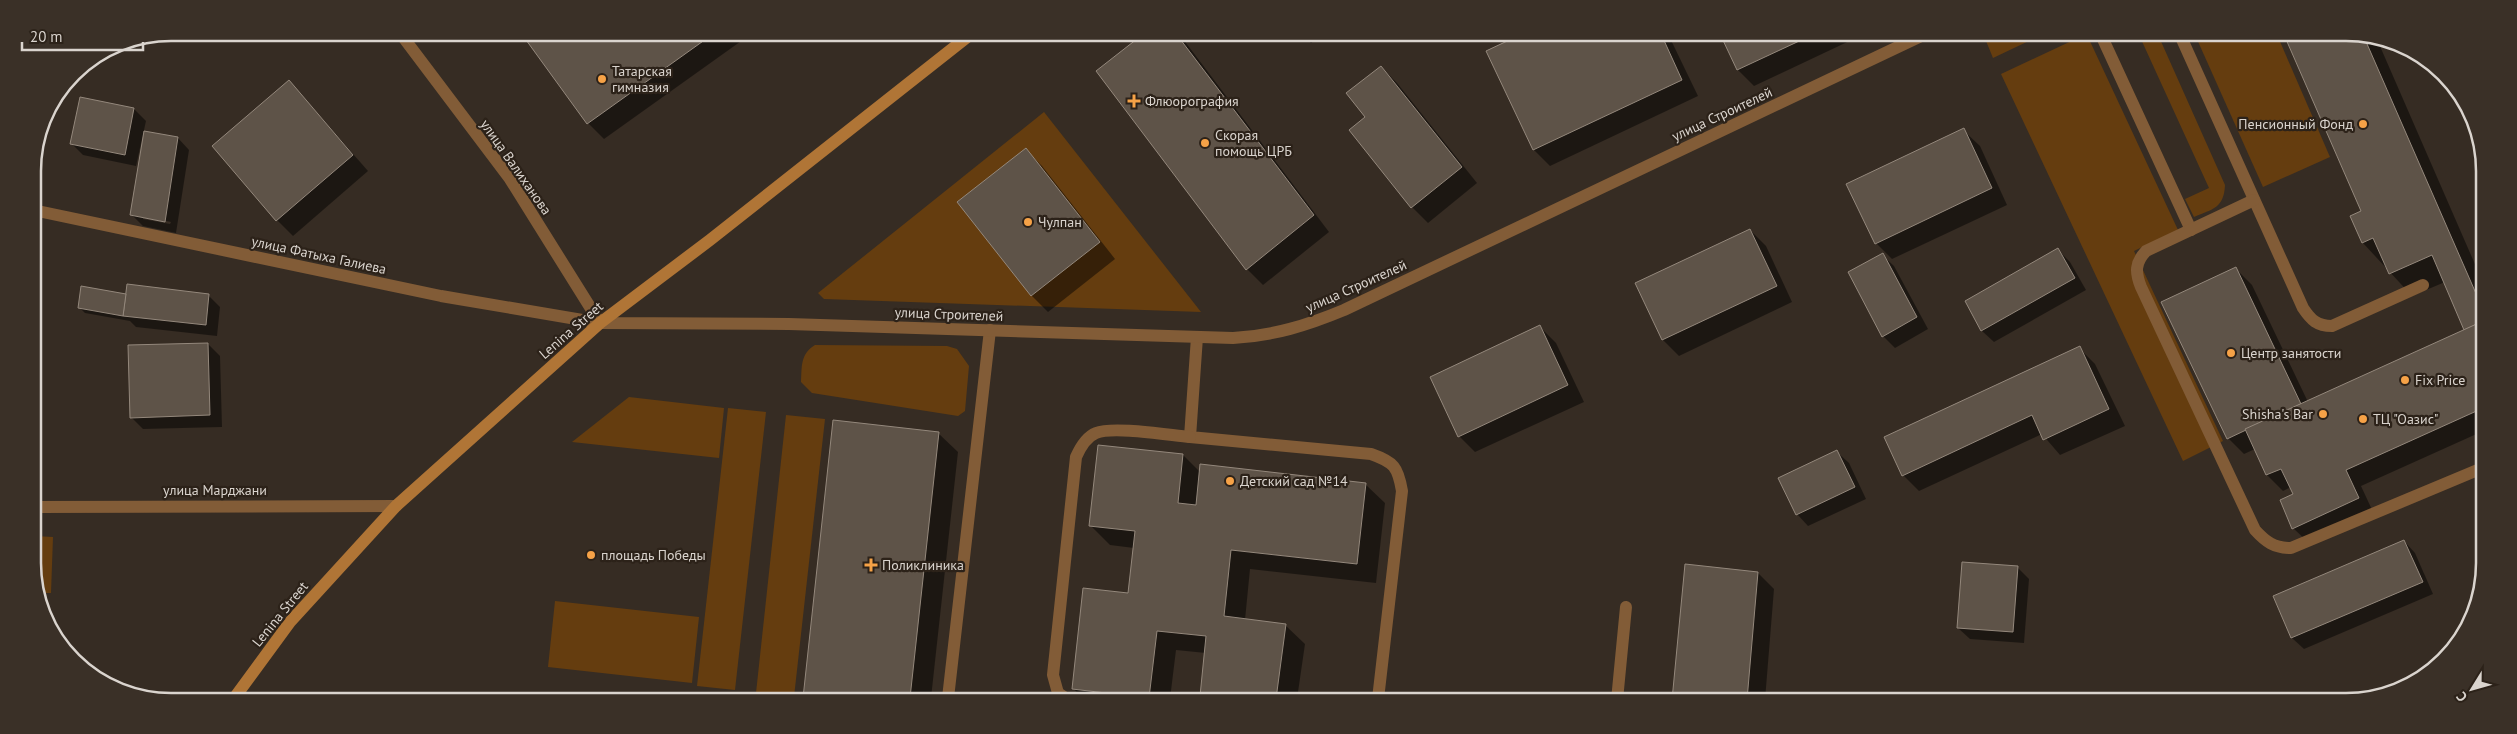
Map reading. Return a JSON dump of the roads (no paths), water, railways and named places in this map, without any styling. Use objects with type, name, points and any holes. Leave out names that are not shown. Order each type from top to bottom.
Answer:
[{"type":"main road","name":"Lenina Street","points":[[238,693],[290,622],[396,506],[600,323],[710,240],[961,42]]},
{"type":"street","name":"улица Строителей","points":[[600,323],[789,324],[1233,338],[1265,336],[1304,325],[1344,310],[1911,41]]},
{"type":"street","points":[[2104,41],[2191,230]]},
{"type":"street","points":[[2183,41],[2302,308],[2310,320],[2321,326],[2332,326],[2424,285]]},
{"type":"street","name":"улица Валиханова","points":[[407,42],[510,179],[600,323]]},
{"type":"street","points":[[2254,200],[2146,252],[2140,258],[2136,267],[2137,276],[2255,530],[2266,543],[2278,548],[2291,548],[2476,471]]},
{"type":"street","name":"улица Фатыха Галиева","points":[[42,212],[424,292],[600,323]]},
{"type":"street","points":[[949,693],[990,330]]},
{"type":"street","points":[[1190,437],[1197,337]]},
{"type":"street","points":[[1058,693],[1053,675],[1076,457],[1094,434],[1108,430],[1371,454],[1388,460],[1399,472],[1402,490],[1379,692]]},
{"type":"street","name":"улица Марджани","points":[[41,507],[396,506]]},
{"type":"street","points":[[1618,692],[1626,607]]},
{"type":"place","name":"Татарская гимназия","points":[[602,79]]},
{"type":"place","name":"Флюорография","points":[[1134,101]]},
{"type":"place","name":"Пенсионный Фонд","points":[[2363,124]]},
{"type":"place","name":"Скорая помощь ЦРБ","points":[[1205,143]]},
{"type":"place","name":"Чулпан","points":[[1028,222]]},
{"type":"place","name":"Центр занятости","points":[[2231,353]]},
{"type":"place","name":"Fix Price","points":[[2405,380]]},
{"type":"place","name":"Shisha's Bar","points":[[2323,414]]},
{"type":"place","name":"ТЦ \"Оазис\"","points":[[2363,419]]},
{"type":"place","name":"Детский сад №14","points":[[1230,481]]},
{"type":"place","name":"площадь Победы","points":[[591,555]]},
{"type":"place","name":"Поликлиника","points":[[871,565]]}]
